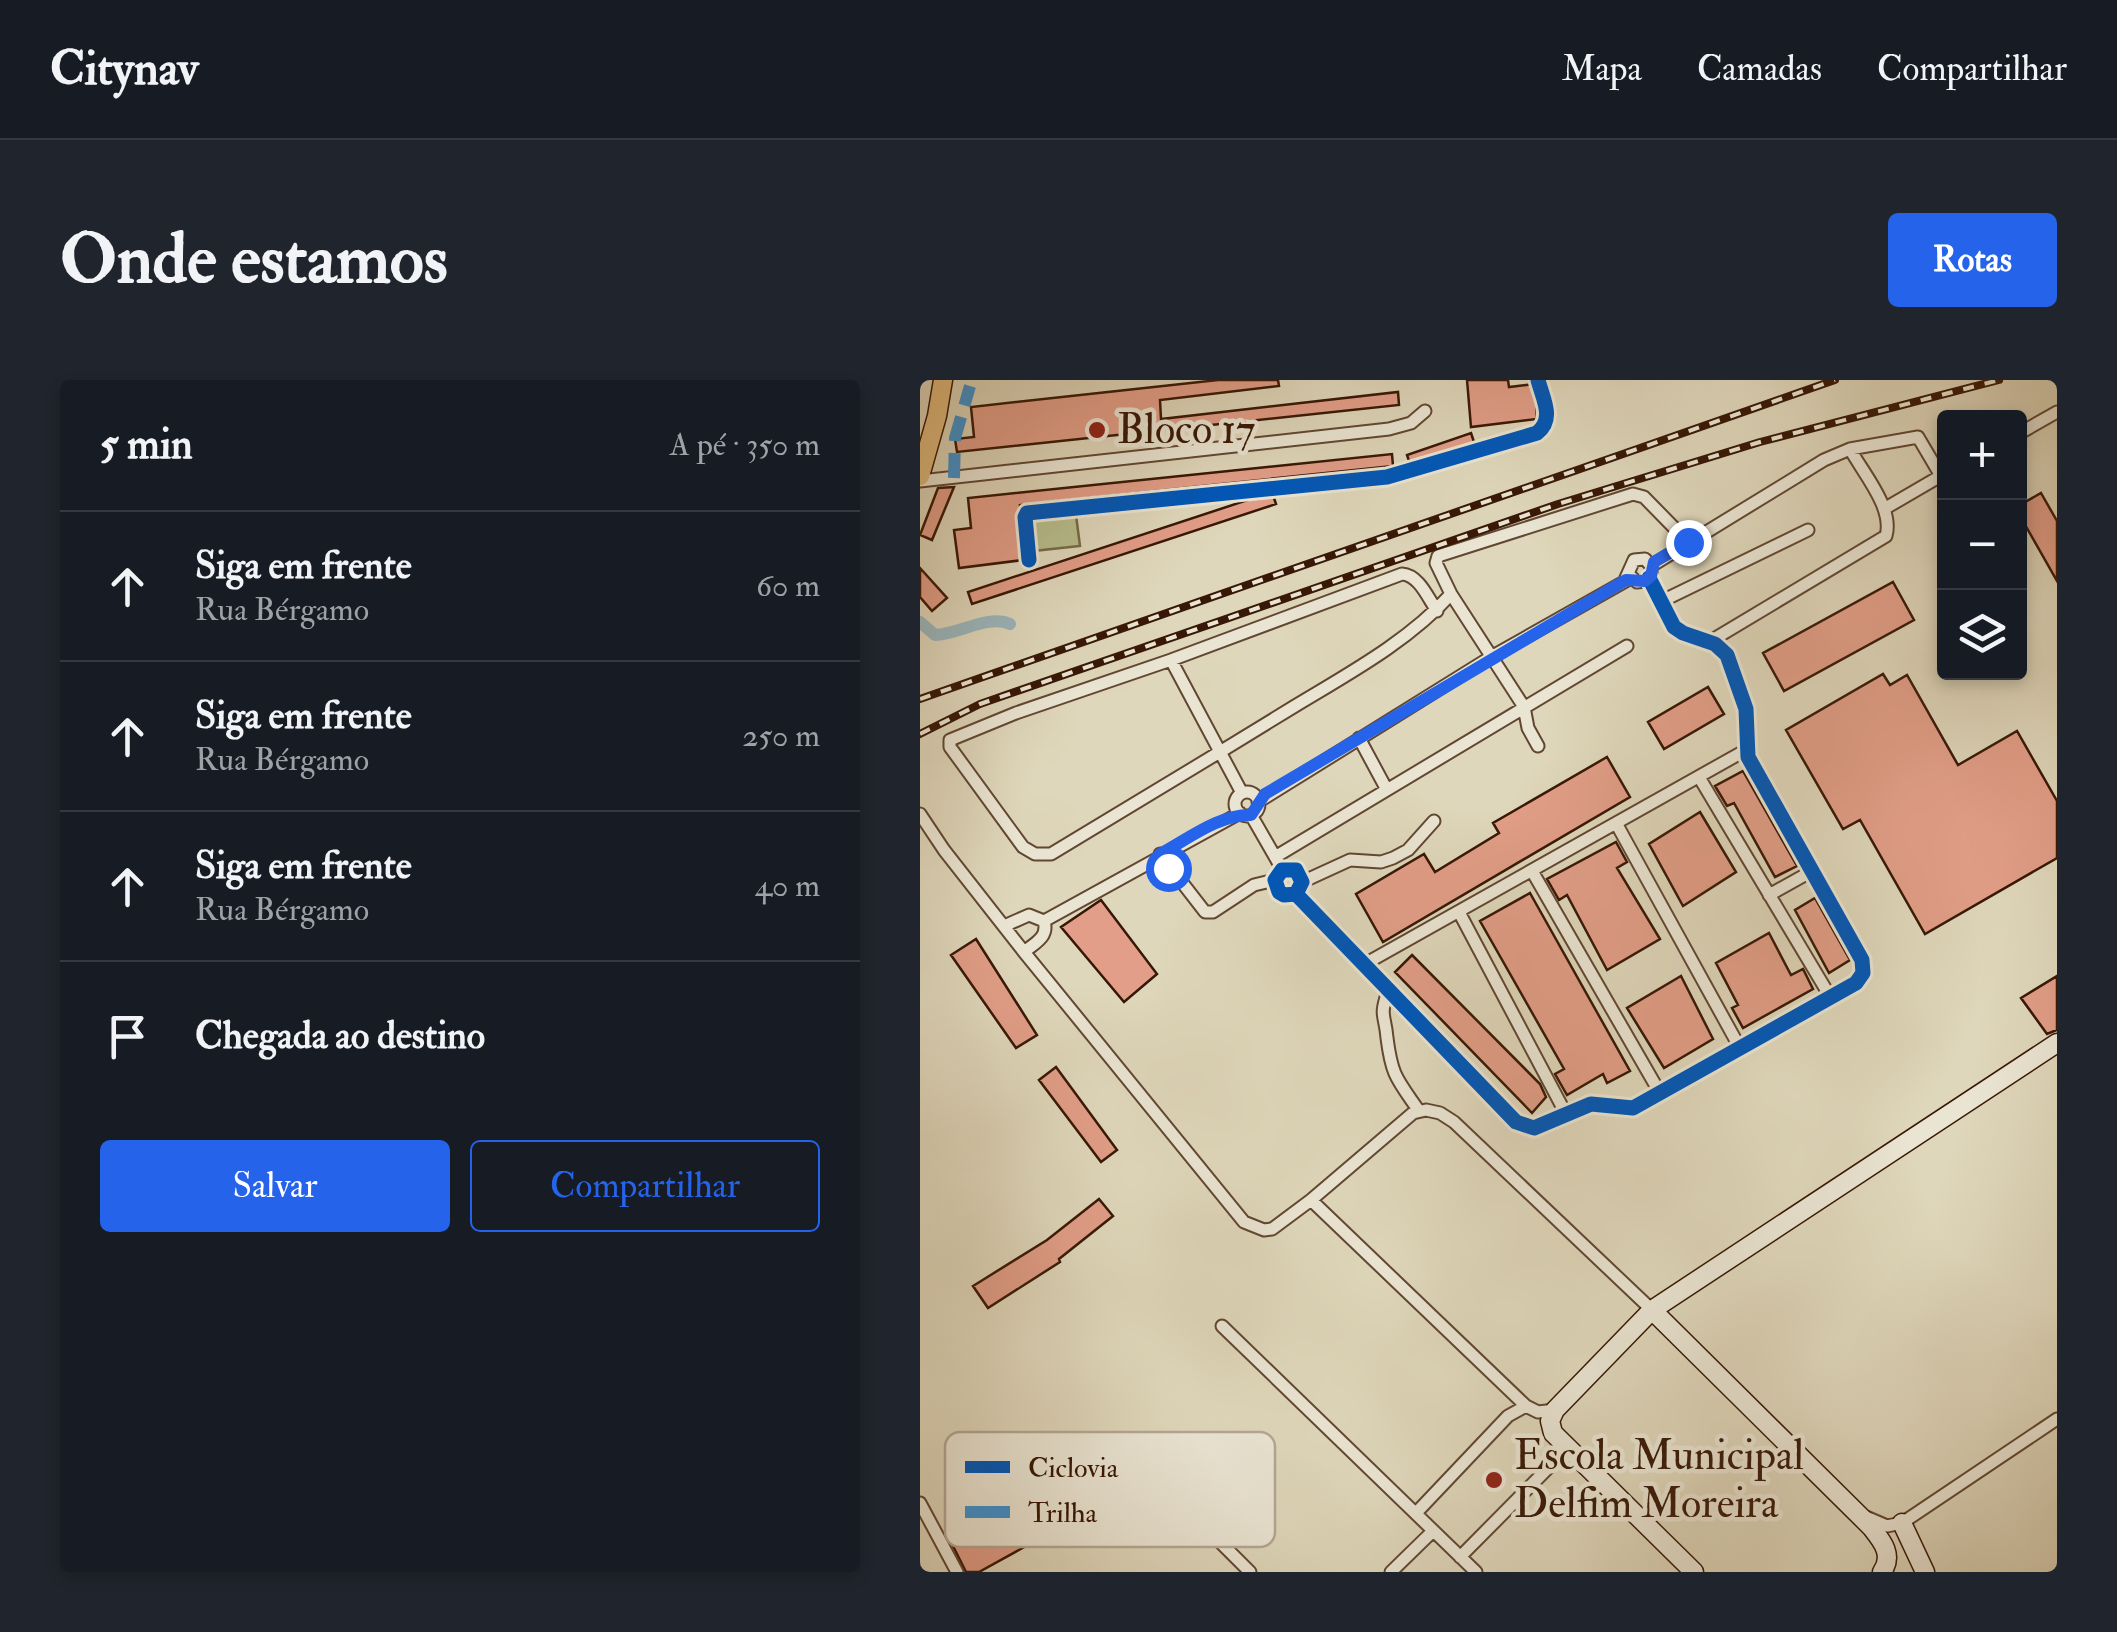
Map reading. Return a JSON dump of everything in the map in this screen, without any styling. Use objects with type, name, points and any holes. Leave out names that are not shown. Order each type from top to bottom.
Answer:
[{"type":"main road","points":[[920,478],[943,380]]},
{"type":"main road","points":[[1694,1572],[1553,1433],[1550,1421],[1555,1410],[1652,1310],[2057,1044]]},
{"type":"main road","points":[[1652,1310],[1849,1504],[1886,1546],[1888,1564],[1882,1572]]},
{"type":"main road","points":[[1902,1524],[1922,1568]]},
{"type":"main road","points":[[1892,1572],[1909,1564],[1922,1568]]},
{"type":"street","points":[[920,478],[1390,429],[1410,423],[1425,412]]},
{"type":"street","points":[[2027,429],[2057,412]]},
{"type":"street","points":[[1004,926],[1029,916],[1044,921],[1160,854],[1249,809],[1492,657],[1629,578],[1650,573],[1688,542],[1824,460],[1850,449],[1906,437],[1918,438],[1937,466]]},
{"type":"street","points":[[1709,642],[1886,536],[1888,521],[1884,509],[1850,449]]},
{"type":"street","points":[[1884,509],[1937,478]]},
{"type":"street","points":[[1538,746],[1528,728],[1524,707],[1451,594],[1436,563],[1442,553],[1627,495],[1644,497],[1688,542]]},
{"type":"street","points":[[1660,602],[1808,530]]},
{"type":"street","points":[[1160,854],[1206,912],[1213,912],[1259,882],[1296,870],[1299,888],[1363,965],[1516,1122],[1534,1128],[1591,1104],[1633,1108],[1831,998],[1856,983],[1863,967],[1746,750],[1744,702],[1727,655],[1709,642],[1678,631],[1660,602],[1645,560],[1634,560],[1629,578]]},
{"type":"street","points":[[1437,610],[1416,580],[1410,574],[1402,574],[1000,720],[950,740],[951,750],[1022,847],[1042,855],[1051,854],[1366,661],[1437,610],[1451,594]]},
{"type":"street","points":[[1275,857],[1627,646]]},
{"type":"street","points":[[1171,660],[1240,792],[1236,801],[1249,809],[1275,857],[1284,896],[1350,860],[1381,862],[1394,858],[1408,850],[1434,821]]},
{"type":"street","points":[[1359,738],[1387,790]]},
{"type":"street","points":[[1363,965],[1746,750]]},
{"type":"street","points":[[1699,776],[1831,998]]},
{"type":"street","points":[[920,814],[1024,952],[1244,1222],[1264,1230],[1272,1228],[1404,1118],[1419,1112],[1440,1112],[1652,1310]]},
{"type":"street","points":[[1616,823],[1740,1048]]},
{"type":"street","points":[[1770,895],[1812,871]]},
{"type":"street","points":[[1532,872],[1660,1092]]},
{"type":"street","points":[[1459,912],[1566,1114]]},
{"type":"street","points":[[1024,952],[1046,932],[1044,921]]},
{"type":"street","points":[[1388,990],[1380,1012],[1388,1034],[1391,1070],[1419,1112]]},
{"type":"street","points":[[1310,1200],[1526,1406],[1538,1412],[1555,1410]]},
{"type":"street","points":[[1222,1326],[1476,1572]]},
{"type":"street","points":[[1508,1416],[1514,1394]]},
{"type":"street","points":[[1416,1513],[1508,1416],[1526,1406]]},
{"type":"street","points":[[1849,1504],[1872,1522],[1902,1524],[2057,1418]]},
{"type":"street","points":[[1460,1557],[1568,1448]]},
{"type":"street","points":[[920,1503],[957,1572]]},
{"type":"street","points":[[1391,1572],[1434,1531]]},
{"type":"street","points":[[1225,1547],[1250,1572]]},
{"type":"green space","points":[[1076,515],[1080,546],[1033,551],[1030,520]]},
{"type":"building","points":[[1218,380],[1278,380],[1279,386],[1160,400],[1161,419],[1398,392],[1399,405],[957,452],[955,439],[974,437],[971,407]]},
{"type":"building","points":[[1467,380],[1508,380],[1509,387],[1535,384],[1537,419],[1471,427]]},
{"type":"building","points":[[1471,433],[1475,445],[1411,467],[1407,455]]},
{"type":"building","points":[[1392,454],[1393,466],[1020,505],[1023,560],[959,568],[954,530],[971,528],[968,498]]},
{"type":"building","points":[[954,487],[932,540],[920,535],[938,488]]},
{"type":"building","points":[[1272,492],[1276,504],[972,604],[968,592]]},
{"type":"building","points":[[2041,493],[2057,521],[2057,581],[2027,528],[2027,501]]},
{"type":"building","points":[[920,568],[947,598],[932,611],[920,597]]},
{"type":"building","points":[[1893,582],[1914,620],[1784,691],[1763,653]]},
{"type":"building","points":[[1883,674],[1890,685],[1907,675],[1958,765],[2017,731],[2057,801],[2057,858],[1925,934],[1860,820],[1843,829],[1786,730]]},
{"type":"building","points":[[1708,687],[1724,714],[1664,749],[1648,722]]},
{"type":"building","points":[[1607,757],[1630,797],[1383,942],[1356,894],[1424,854],[1435,872],[1499,833],[1493,823]]},
{"type":"building","points":[[1743,771],[1797,866],[1775,877],[1734,803],[1727,806],[1715,786]]},
{"type":"building","points":[[1700,812],[1736,872],[1683,906],[1649,844]]},
{"type":"building","points":[[1616,842],[1627,862],[1617,868],[1660,939],[1607,970],[1567,895],[1559,900],[1547,879]]},
{"type":"building","points":[[1530,893],[1630,1071],[1607,1083],[1603,1074],[1567,1095],[1555,1074],[1564,1069],[1480,921]]},
{"type":"building","points":[[1815,898],[1850,960],[1829,973],[1795,910]]},
{"type":"building","points":[[1101,900],[1157,974],[1124,1002],[1061,927]]},
{"type":"building","points":[[1769,933],[1791,975],[1803,969],[1813,989],[1743,1028],[1732,1008],[1738,1005],[1716,963]]},
{"type":"building","points":[[976,939],[1037,1035],[1016,1048],[951,955]]},
{"type":"building","points":[[1412,955],[1540,1084],[1546,1097],[1532,1113],[1395,972]]},
{"type":"building","points":[[1681,976],[1713,1039],[1664,1068],[1627,1008]]},
{"type":"building","points":[[2057,976],[2057,1030],[2047,1034],[2021,998]]},
{"type":"building","points":[[1056,1067],[1117,1150],[1101,1162],[1039,1080]]},
{"type":"building","points":[[1099,1199],[1113,1216],[1060,1262],[988,1308],[973,1286],[1047,1240]]},
{"type":"building","points":[[954,1547],[1024,1547],[979,1572],[966,1572]]},
{"type":"waterway","points":[[920,622],[935,635],[993,621],[1010,624]]},
{"type":"railway","points":[[920,699],[1835,380]]},
{"type":"railway","points":[[920,734],[980,704],[1558,504],[1760,442],[1999,380]]},
{"type":"marked path","points":[[954,478],[955,438],[970,386]]},
{"type":"cycle path","points":[[1029,560],[1027,513],[1387,477],[1537,433],[1547,415],[1538,380]]},
{"type":"cycle path","points":[[1296,894],[1302,882],[1296,870],[1282,870],[1275,880],[1279,892],[1296,894],[1516,1122],[1534,1128],[1591,1104],[1633,1108],[1856,983],[1863,973],[1862,960],[1748,757],[1746,709],[1727,655],[1715,644],[1674,627],[1649,578]]},
{"type":"place","name":"Bloco 17","points":[[1097,430]]},
{"type":"place","name":"Escola Municipal Delfim Moreira","points":[[1494,1480]]},
{"type":"route","points":[[1168,868],[1160,854],[1226,818],[1240,813],[1251,815],[1265,794],[1626,580],[1645,581],[1651,576],[1654,562],[1688,542]]}]
